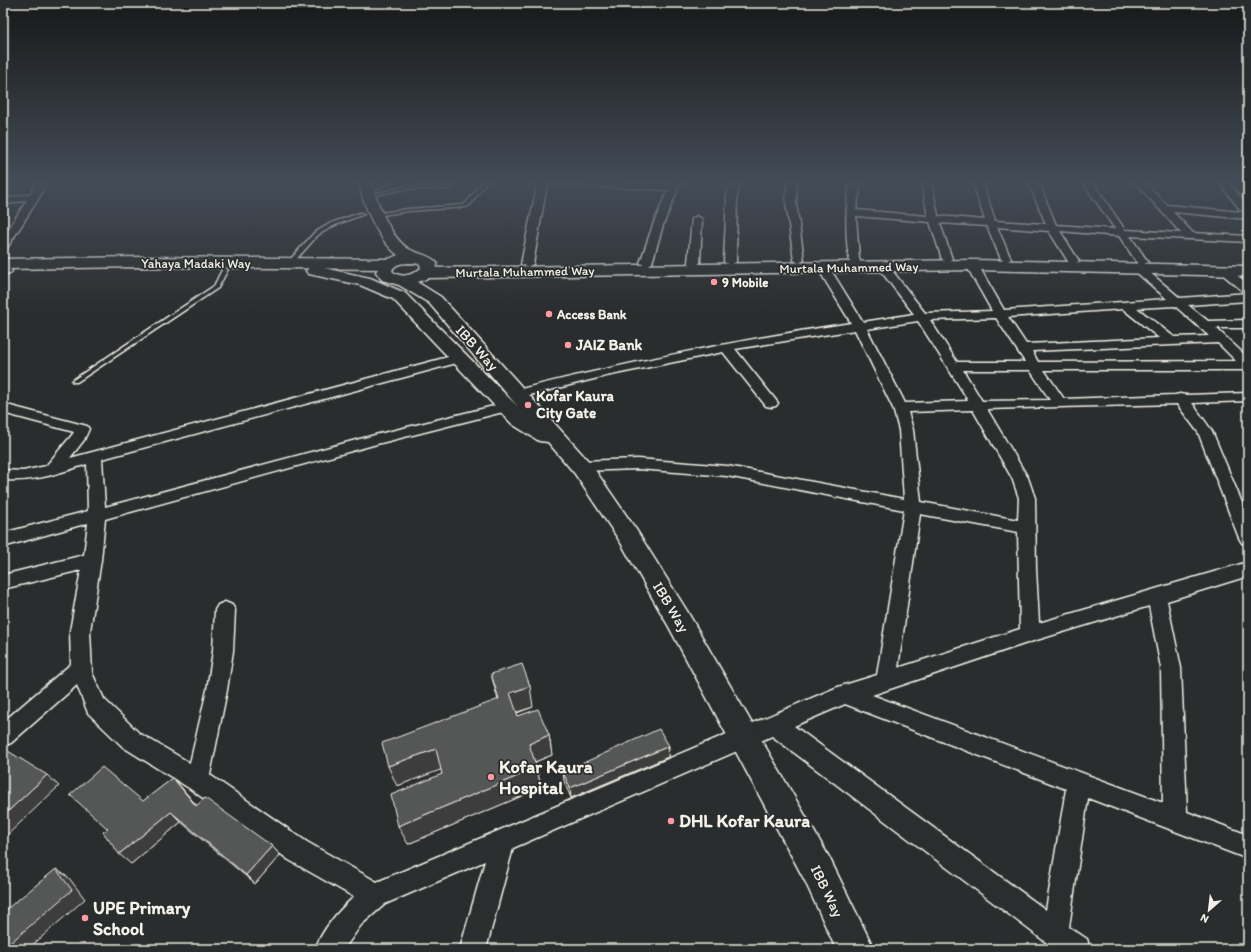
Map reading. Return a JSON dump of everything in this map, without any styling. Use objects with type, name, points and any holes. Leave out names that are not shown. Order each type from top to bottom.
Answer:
[{"type":"main road","points":[[371,225],[424,267]]},
{"type":"main road","name":"Murtala Muhammed Way","points":[[424,267],[823,267],[856,263],[1006,258],[1225,271],[1248,271]]},
{"type":"main road","points":[[405,259],[424,267],[418,277],[402,280],[395,279],[387,263],[405,259]]},
{"type":"main road","name":"Murtala Muhammed Way","points":[[424,267],[799,260],[883,266],[1248,265]]},
{"type":"main road","name":"Yahaya Madaki Way","points":[[4,269],[290,263],[387,263]]},
{"type":"main road","name":"Yahaya Madaki Way","points":[[138,266],[358,271],[387,263]]},
{"type":"main road","name":"IBB Way","points":[[424,267],[434,300]]},
{"type":"main road","points":[[314,271],[364,281],[399,296],[459,358],[512,400]]},
{"type":"main road","name":"IBB Way","points":[[402,280],[434,300],[479,352],[512,400],[572,457],[628,537],[674,612],[817,869],[855,949]]},
{"type":"street","points":[[3,246],[16,225]]},
{"type":"street","points":[[527,264],[534,225]]},
{"type":"street","points":[[646,263],[658,225]]},
{"type":"street","points":[[694,262],[697,225]]},
{"type":"street","points":[[730,262],[731,225]]},
{"type":"street","points":[[795,225],[799,260]]},
{"type":"street","points":[[852,225],[856,263]]},
{"type":"street","points":[[936,225],[947,259]]},
{"type":"street","points":[[992,225],[1006,258]]},
{"type":"street","points":[[1009,225],[1191,237],[1248,239]]},
{"type":"street","points":[[1052,225],[1073,261]]},
{"type":"street","points":[[1119,225],[1140,265],[1178,302],[1221,339],[1233,352],[1248,361]]},
{"type":"street","points":[[1180,225],[1191,237]]},
{"type":"street","points":[[972,265],[1000,314],[1060,404]]},
{"type":"street","points":[[883,266],[922,318],[978,405],[1020,478],[1027,498],[1027,569],[1030,634]]},
{"type":"street","points":[[823,267],[859,326],[900,408],[906,430],[912,473],[913,505],[886,680]]},
{"type":"street","points":[[1225,271],[1248,290]]},
{"type":"street","points":[[3,540],[375,440],[606,372],[726,347],[770,339],[922,318],[1248,298]]},
{"type":"street","points":[[1126,306],[1171,341]]},
{"type":"street","points":[[1205,325],[1248,324]]},
{"type":"street","points":[[1022,348],[1080,347],[1221,339]]},
{"type":"street","points":[[726,347],[771,404]]},
{"type":"street","points":[[3,475],[24,476],[52,469],[94,456],[459,358]]},
{"type":"street","points":[[953,366],[1034,367],[1248,361]]},
{"type":"street","points":[[900,408],[1248,397]]},
{"type":"street","points":[[1180,398],[1205,431],[1248,538]]},
{"type":"street","points":[[3,408],[82,429],[79,437],[52,469]]},
{"type":"street","points":[[94,456],[97,515],[92,560],[80,638],[82,673],[96,706],[130,740],[197,780],[298,851],[376,895]]},
{"type":"street","points":[[572,457],[727,471],[913,505],[1028,528]]},
{"type":"street","points":[[3,582],[92,560]]},
{"type":"street","points":[[328,949],[352,916],[376,895],[845,694],[1030,634],[1248,568]]},
{"type":"street","points":[[1157,596],[1171,668],[1175,819]]},
{"type":"street","points":[[197,780],[217,690],[223,651],[225,610]]},
{"type":"street","points":[[3,736],[81,668]]},
{"type":"street","points":[[845,694],[1248,847]]},
{"type":"street","points":[[774,724],[1077,949]]},
{"type":"street","points":[[1056,933],[1079,783]]},
{"type":"street","points":[[473,949],[503,841]]},
{"type":"lane","points":[[290,263],[305,244],[316,234],[331,225]]},
{"type":"lane","points":[[75,381],[216,286],[225,269]]},
{"type":"building","points":[[522,664],[530,686],[510,693],[518,716],[538,709],[549,735],[529,744],[537,768],[398,826],[391,795],[442,774],[436,749],[388,766],[382,743],[499,699],[491,674]]},
{"type":"building","points":[[659,729],[669,746],[570,788],[563,772]]},
{"type":"building","points":[[3,748],[47,775],[3,816]]},
{"type":"building","points":[[102,767],[143,801],[173,778],[196,806],[205,798],[272,846],[246,875],[171,812],[119,854],[103,832],[108,829],[70,795]]},
{"type":"building","points":[[56,869],[72,890],[3,949],[3,912]]},
{"type":"place","name":"9 Mobile","points":[[714,282]]},
{"type":"place","name":"Access Bank","points":[[549,314]]},
{"type":"place","name":"JAIZ Bank","points":[[568,345]]},
{"type":"place","name":"Kofar Kaura City Gate","points":[[528,405]]},
{"type":"place","name":"Kofar Kaura Hospital","points":[[491,777]]},
{"type":"place","name":"DHL Kofar Kaura","points":[[671,821]]},
{"type":"place","name":"UPE Primary School","points":[[85,918]]}]
